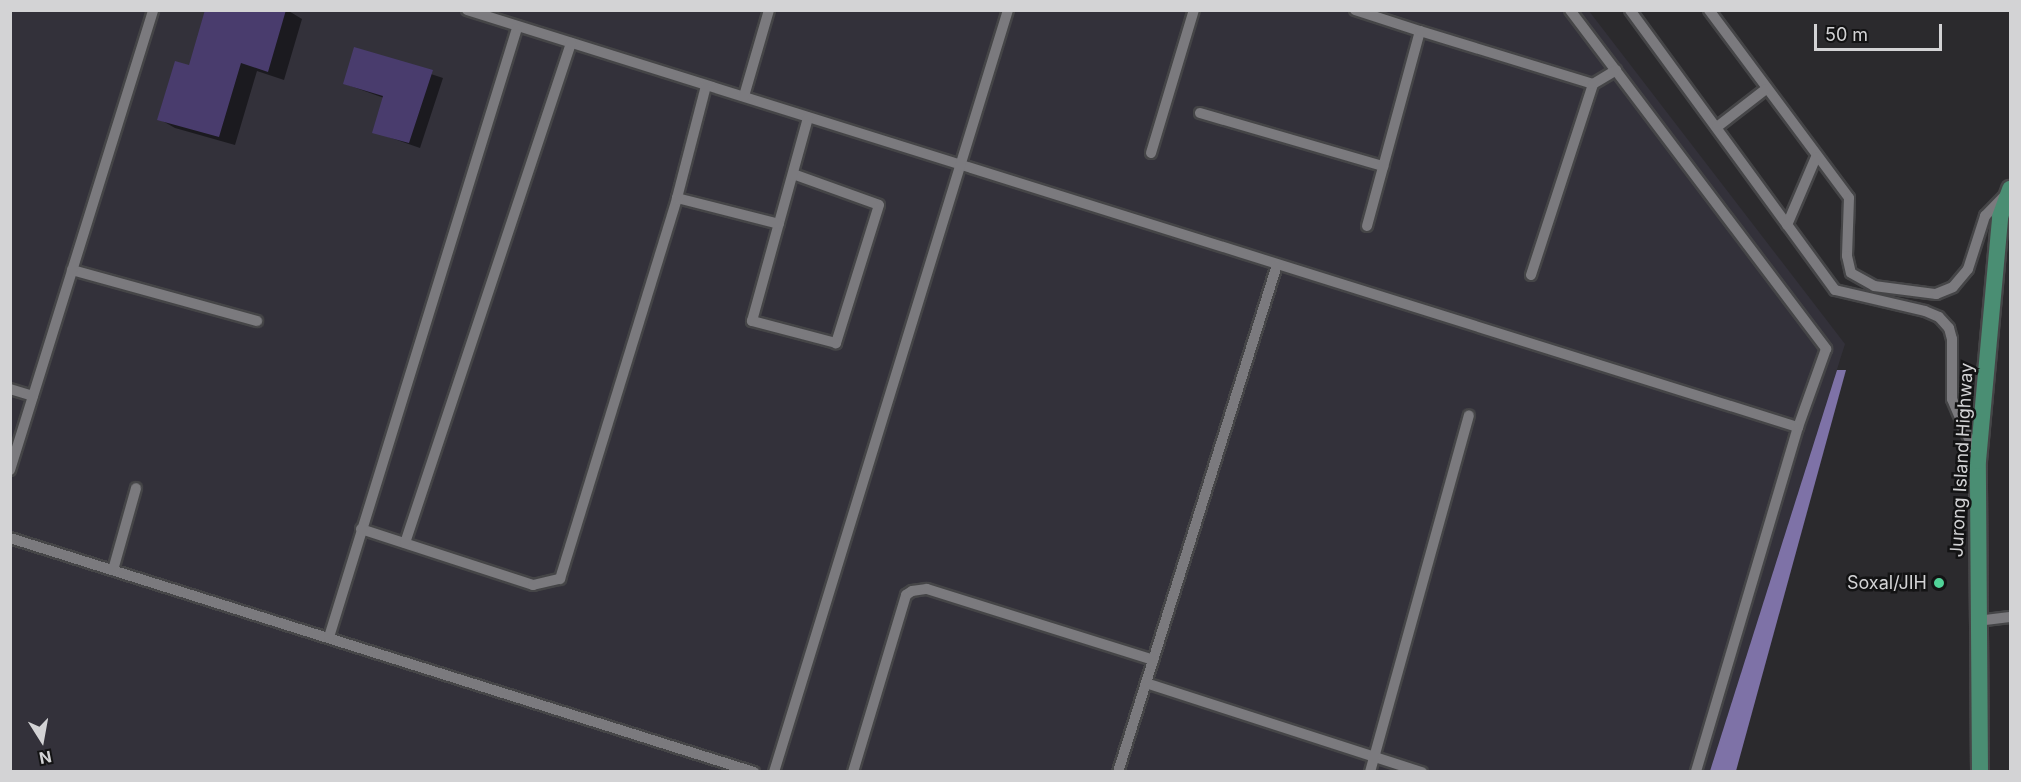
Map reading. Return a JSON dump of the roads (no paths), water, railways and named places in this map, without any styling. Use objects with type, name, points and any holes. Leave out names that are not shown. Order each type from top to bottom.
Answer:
[{"type":"main road","name":"Jurong Island Highway","points":[[1980,771],[1977,621],[1978,461],[2000,217],[2010,189]]},
{"type":"lane","points":[[10,470],[153,10]]},
{"type":"lane","points":[[467,10],[517,28],[744,96],[961,167],[1798,428]]},
{"type":"lane","points":[[744,96],[769,10]]},
{"type":"lane","points":[[774,771],[1008,10]]},
{"type":"lane","points":[[1150,153],[1194,10]]},
{"type":"lane","points":[[1355,10],[1593,84]]},
{"type":"lane","points":[[1570,10],[1826,349],[1798,428],[1696,771]]},
{"type":"lane","points":[[1630,10],[1786,225],[1839,293],[1925,311],[1939,317],[1949,328],[1952,339],[1952,399],[1978,461]]},
{"type":"lane","points":[[1709,10],[1816,157],[1849,198],[1848,268],[1874,286],[1936,294],[1953,287],[1968,269],[1985,216],[2010,189]]},
{"type":"lane","points":[[329,637],[517,28]]},
{"type":"lane","points":[[1367,226],[1420,31]]},
{"type":"lane","points":[[405,543],[571,43]]},
{"type":"lane","points":[[1531,275],[1593,84],[1616,70]]},
{"type":"lane","points":[[362,529],[533,585],[560,579],[677,198],[706,86]]},
{"type":"lane","points":[[1717,127],[1766,89]]},
{"type":"lane","points":[[1200,113],[1383,166]]},
{"type":"lane","points":[[793,174],[879,205],[836,343],[752,321],[808,118]]},
{"type":"lane","points":[[1786,225],[1816,157]]},
{"type":"lane","points":[[677,198],[779,224]]},
{"type":"lane","points":[[1118,771],[1277,265]]},
{"type":"lane","points":[[72,270],[257,321]]},
{"type":"lane","points":[[10,389],[33,396]]},
{"type":"lane","points":[[1370,771],[1469,415]]},
{"type":"lane","points":[[113,570],[136,488]]},
{"type":"lane","points":[[10,538],[754,771]]},
{"type":"lane","points":[[853,771],[906,595],[912,591],[927,589],[1153,660]]},
{"type":"lane","points":[[1977,621],[2010,617]]},
{"type":"lane","points":[[1146,682],[1422,771]]},
{"type":"place","name":"Soxal/JIH","points":[[1939,583]]}]
